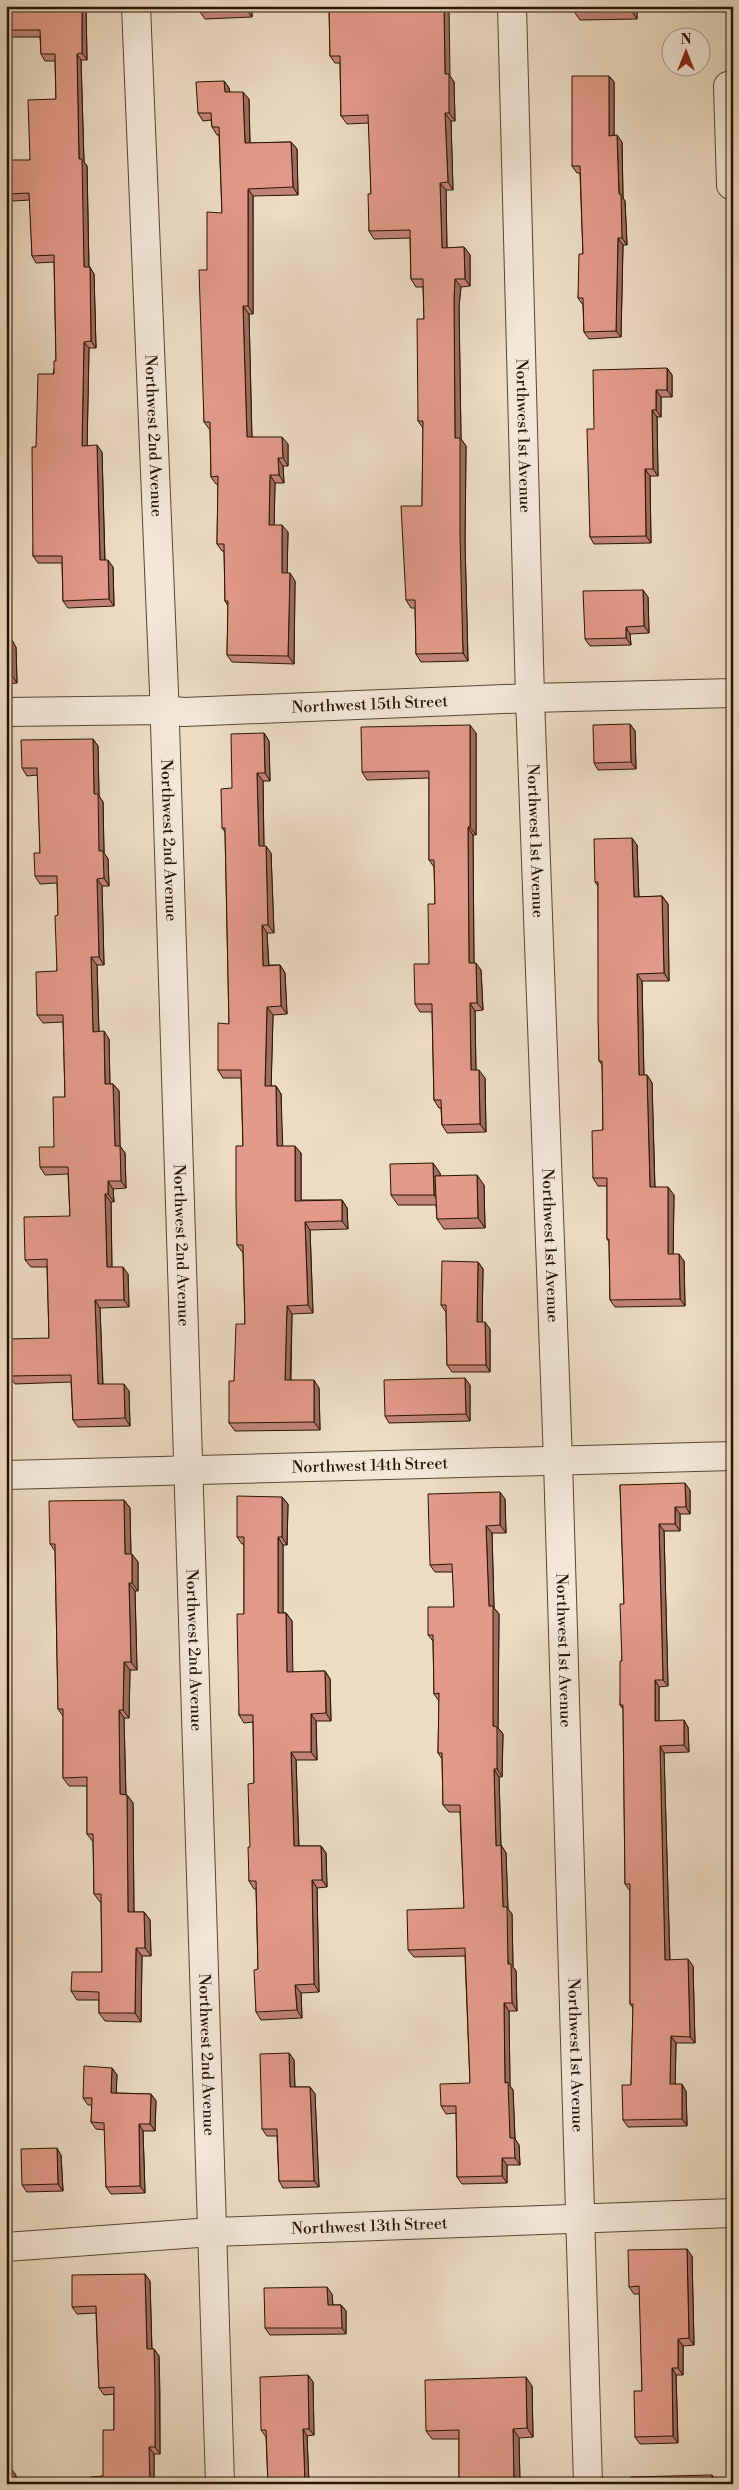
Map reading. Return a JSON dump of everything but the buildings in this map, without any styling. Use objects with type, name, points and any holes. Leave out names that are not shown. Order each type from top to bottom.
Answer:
[{"type":"street","name":"Northwest 2nd Avenue","points":[[136,6],[163,710],[220,2484]]},
{"type":"street","name":"Northwest 1st Avenue","points":[[512,6],[530,698],[558,1461],[588,2484]]},
{"type":"street","points":[[731,185],[728,86],[733,86]]},
{"type":"street","name":"Northwest 15th Street","points":[[6,712],[163,710],[184,712],[530,698],[733,693]]},
{"type":"street","name":"Northwest 14th Street","points":[[6,1475],[733,1456]]},
{"type":"street","name":"Northwest 13th Street","points":[[6,2247],[212,2232],[579,2217],[733,2213]]}]
